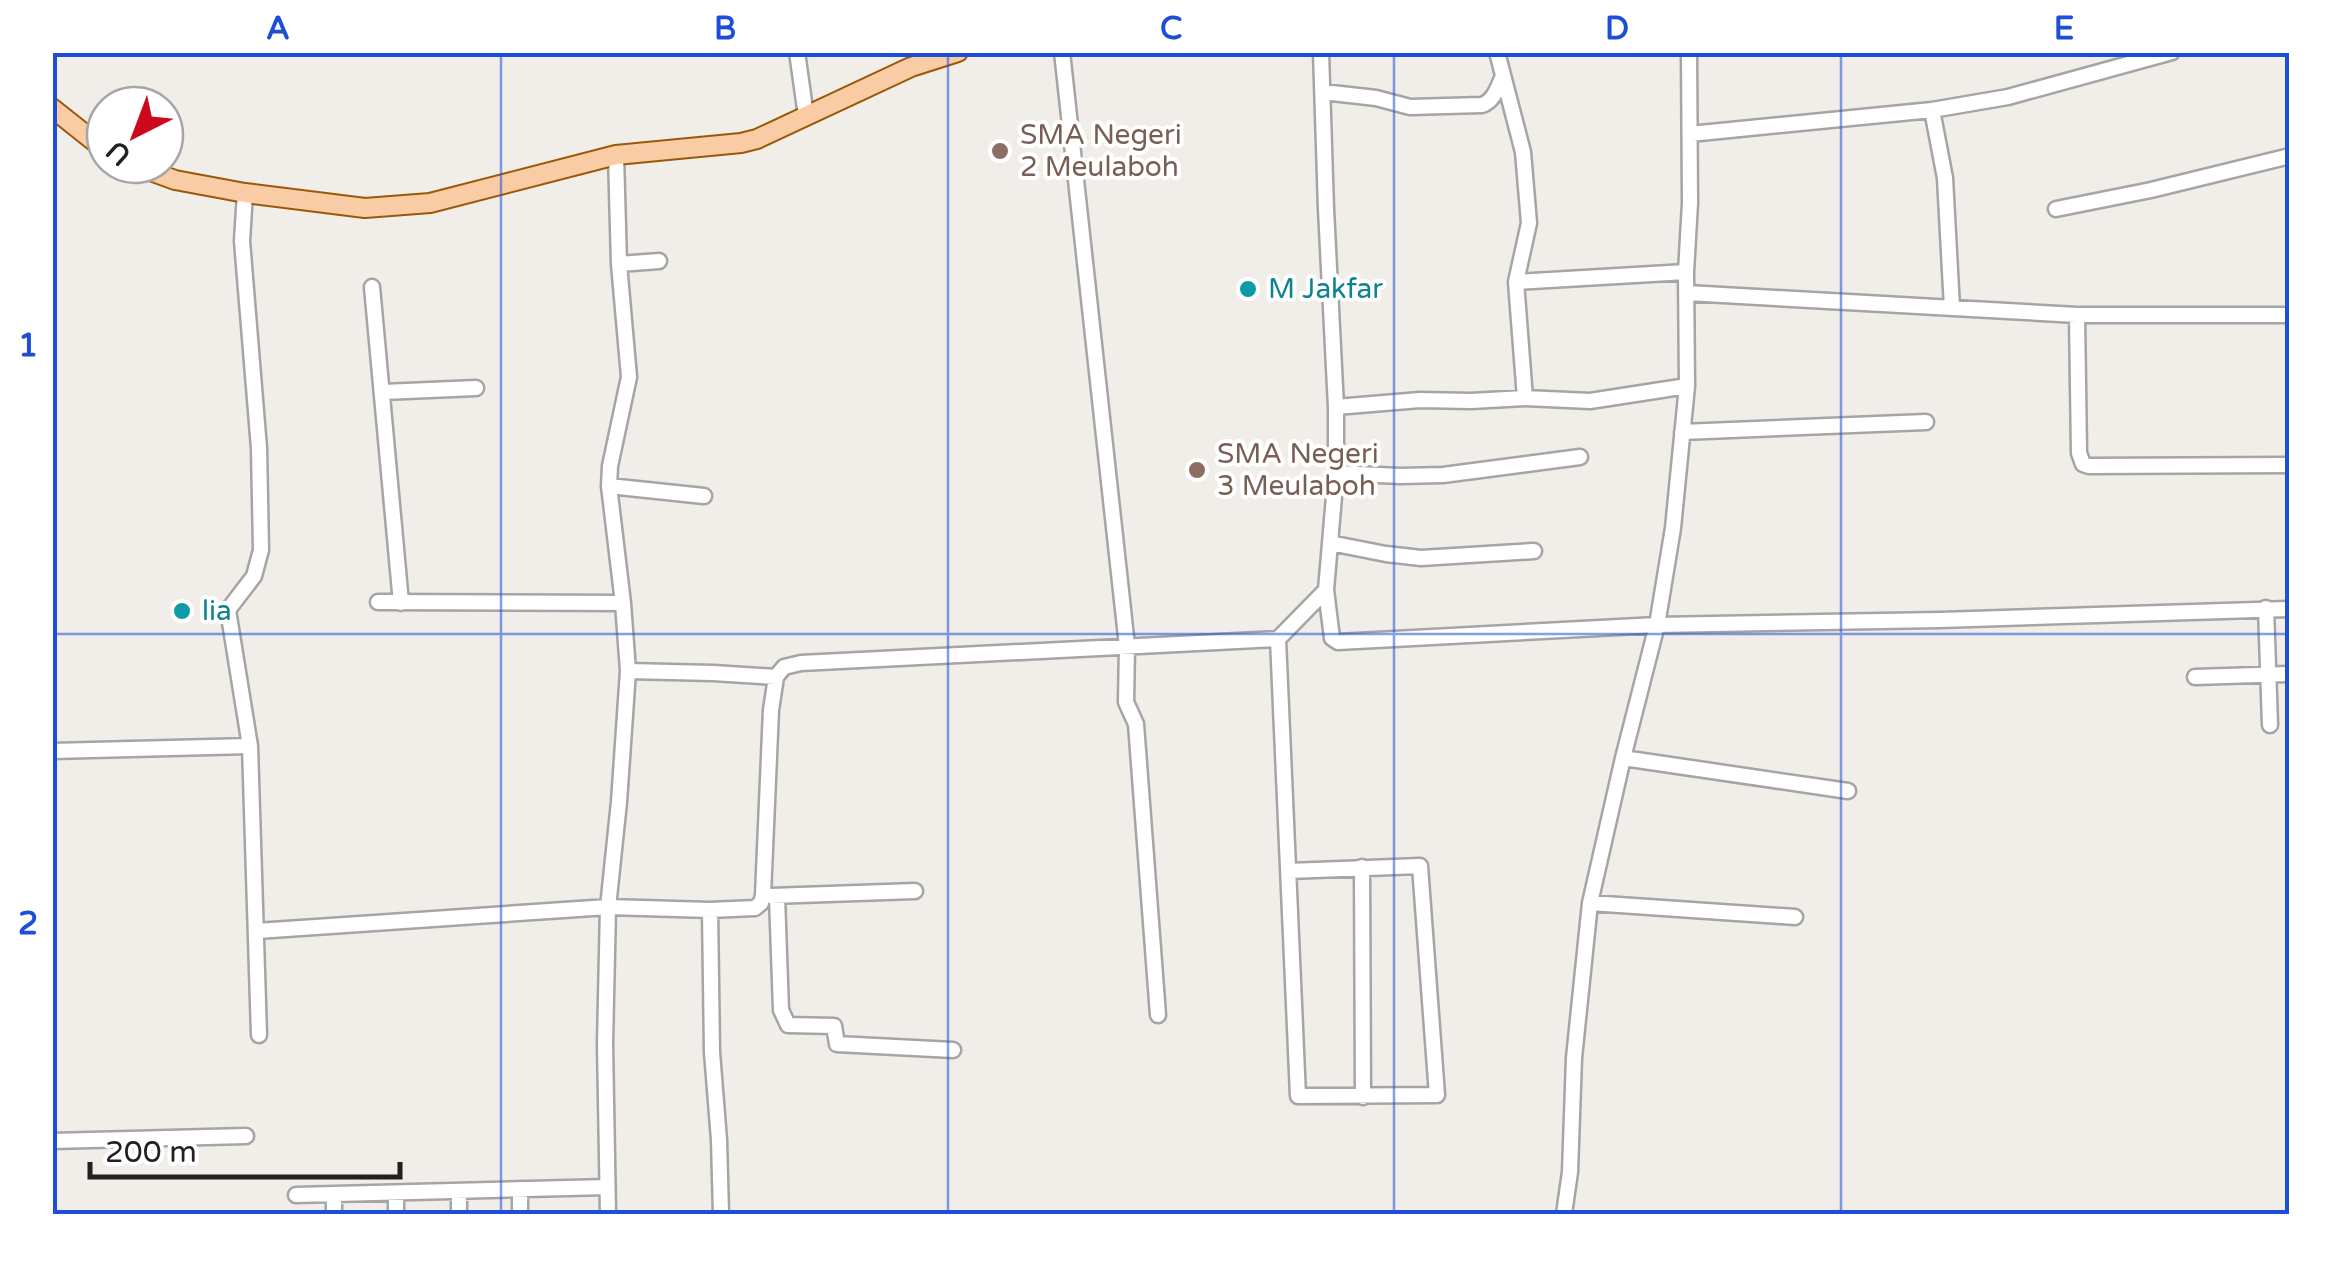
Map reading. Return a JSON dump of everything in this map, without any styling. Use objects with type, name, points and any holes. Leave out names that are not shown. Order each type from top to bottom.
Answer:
[{"type":"main road","points":[[185,182],[365,208],[430,203],[616,155],[757,139],[911,67],[958,52]]},
{"type":"main road","points":[[52,108],[85,134]]},
{"type":"street","points":[[798,52],[806,116]]},
{"type":"street","points":[[1062,52],[1126,646],[1126,702],[1136,724],[1158,1015]]},
{"type":"street","points":[[1321,52],[1336,407],[1336,473],[1326,590],[1332,638],[1338,642],[1657,624],[2290,609]]},
{"type":"street","points":[[1498,52],[1523,152],[1529,223],[1516,282],[1525,398]]},
{"type":"street","points":[[1564,1214],[1590,902],[1657,624],[1673,528],[1687,386],[1690,52]]},
{"type":"street","points":[[1690,134],[1932,110],[2008,97],[2172,52]]},
{"type":"street","points":[[1323,92],[1376,98],[1410,107],[1482,105],[1495,94],[1503,76]]},
{"type":"street","points":[[1932,110],[1945,178],[1952,308]]},
{"type":"street","points":[[608,1214],[608,908],[628,671],[609,486],[628,377],[616,155]]},
{"type":"street","points":[[2056,209],[2290,156]]},
{"type":"street","points":[[245,193],[242,241],[258,448],[261,550],[254,576],[228,610],[250,746],[259,1035]]},
{"type":"street","points":[[619,264],[659,261]]},
{"type":"street","points":[[1516,282],[1686,272]]},
{"type":"street","points":[[372,287],[401,602]]},
{"type":"street","points":[[1686,293],[2077,315],[2290,315]]},
{"type":"street","points":[[2077,315],[2079,453],[2083,464],[2290,465]]},
{"type":"street","points":[[1336,407],[1420,400],[1590,400],[1687,386]]},
{"type":"street","points":[[383,392],[476,388]]},
{"type":"street","points":[[1682,432],[1926,422]]},
{"type":"street","points":[[1336,473],[1443,475],[1580,456]]},
{"type":"street","points":[[609,486],[704,496]]},
{"type":"street","points":[[1330,543],[1422,558],[1534,551]]},
{"type":"street","points":[[953,1050],[837,1044],[834,1026],[788,1025],[781,1010],[770,896],[771,710],[776,678],[784,667],[801,662],[1278,639],[1326,590]]},
{"type":"street","points":[[378,602],[623,603]]},
{"type":"street","points":[[2266,608],[2270,724]]},
{"type":"street","points":[[1278,639],[1298,1096],[1437,1095],[1420,866],[1289,871]]},
{"type":"street","points":[[628,671],[776,678]]},
{"type":"street","points":[[2195,677],[2290,674]]},
{"type":"street","points":[[52,751],[250,746]]},
{"type":"street","points":[[1623,758],[1848,791]]},
{"type":"street","points":[[1362,867],[1363,1097]]},
{"type":"street","points":[[256,931],[608,908],[755,908],[770,896],[915,892]]},
{"type":"street","points":[[1590,902],[1795,917]]},
{"type":"street","points":[[710,910],[712,1052],[720,1140],[721,1214]]},
{"type":"street","points":[[52,1141],[246,1136]]},
{"type":"street","points":[[296,1195],[607,1187]]},
{"type":"street","points":[[520,1190],[520,1214]]},
{"type":"street","points":[[459,1191],[459,1214]]},
{"type":"street","points":[[396,1194],[396,1214]]},
{"type":"street","points":[[334,1196],[334,1214]]},
{"type":"place","name":"SMA Negeri 2 Meulaboh","points":[[1000,151]]},
{"type":"place","name":"M Jakfar","points":[[1248,289]]},
{"type":"place","name":"SMA Negeri 3 Meulaboh","points":[[1197,470]]},
{"type":"place","name":"lia","points":[[182,611]]}]
